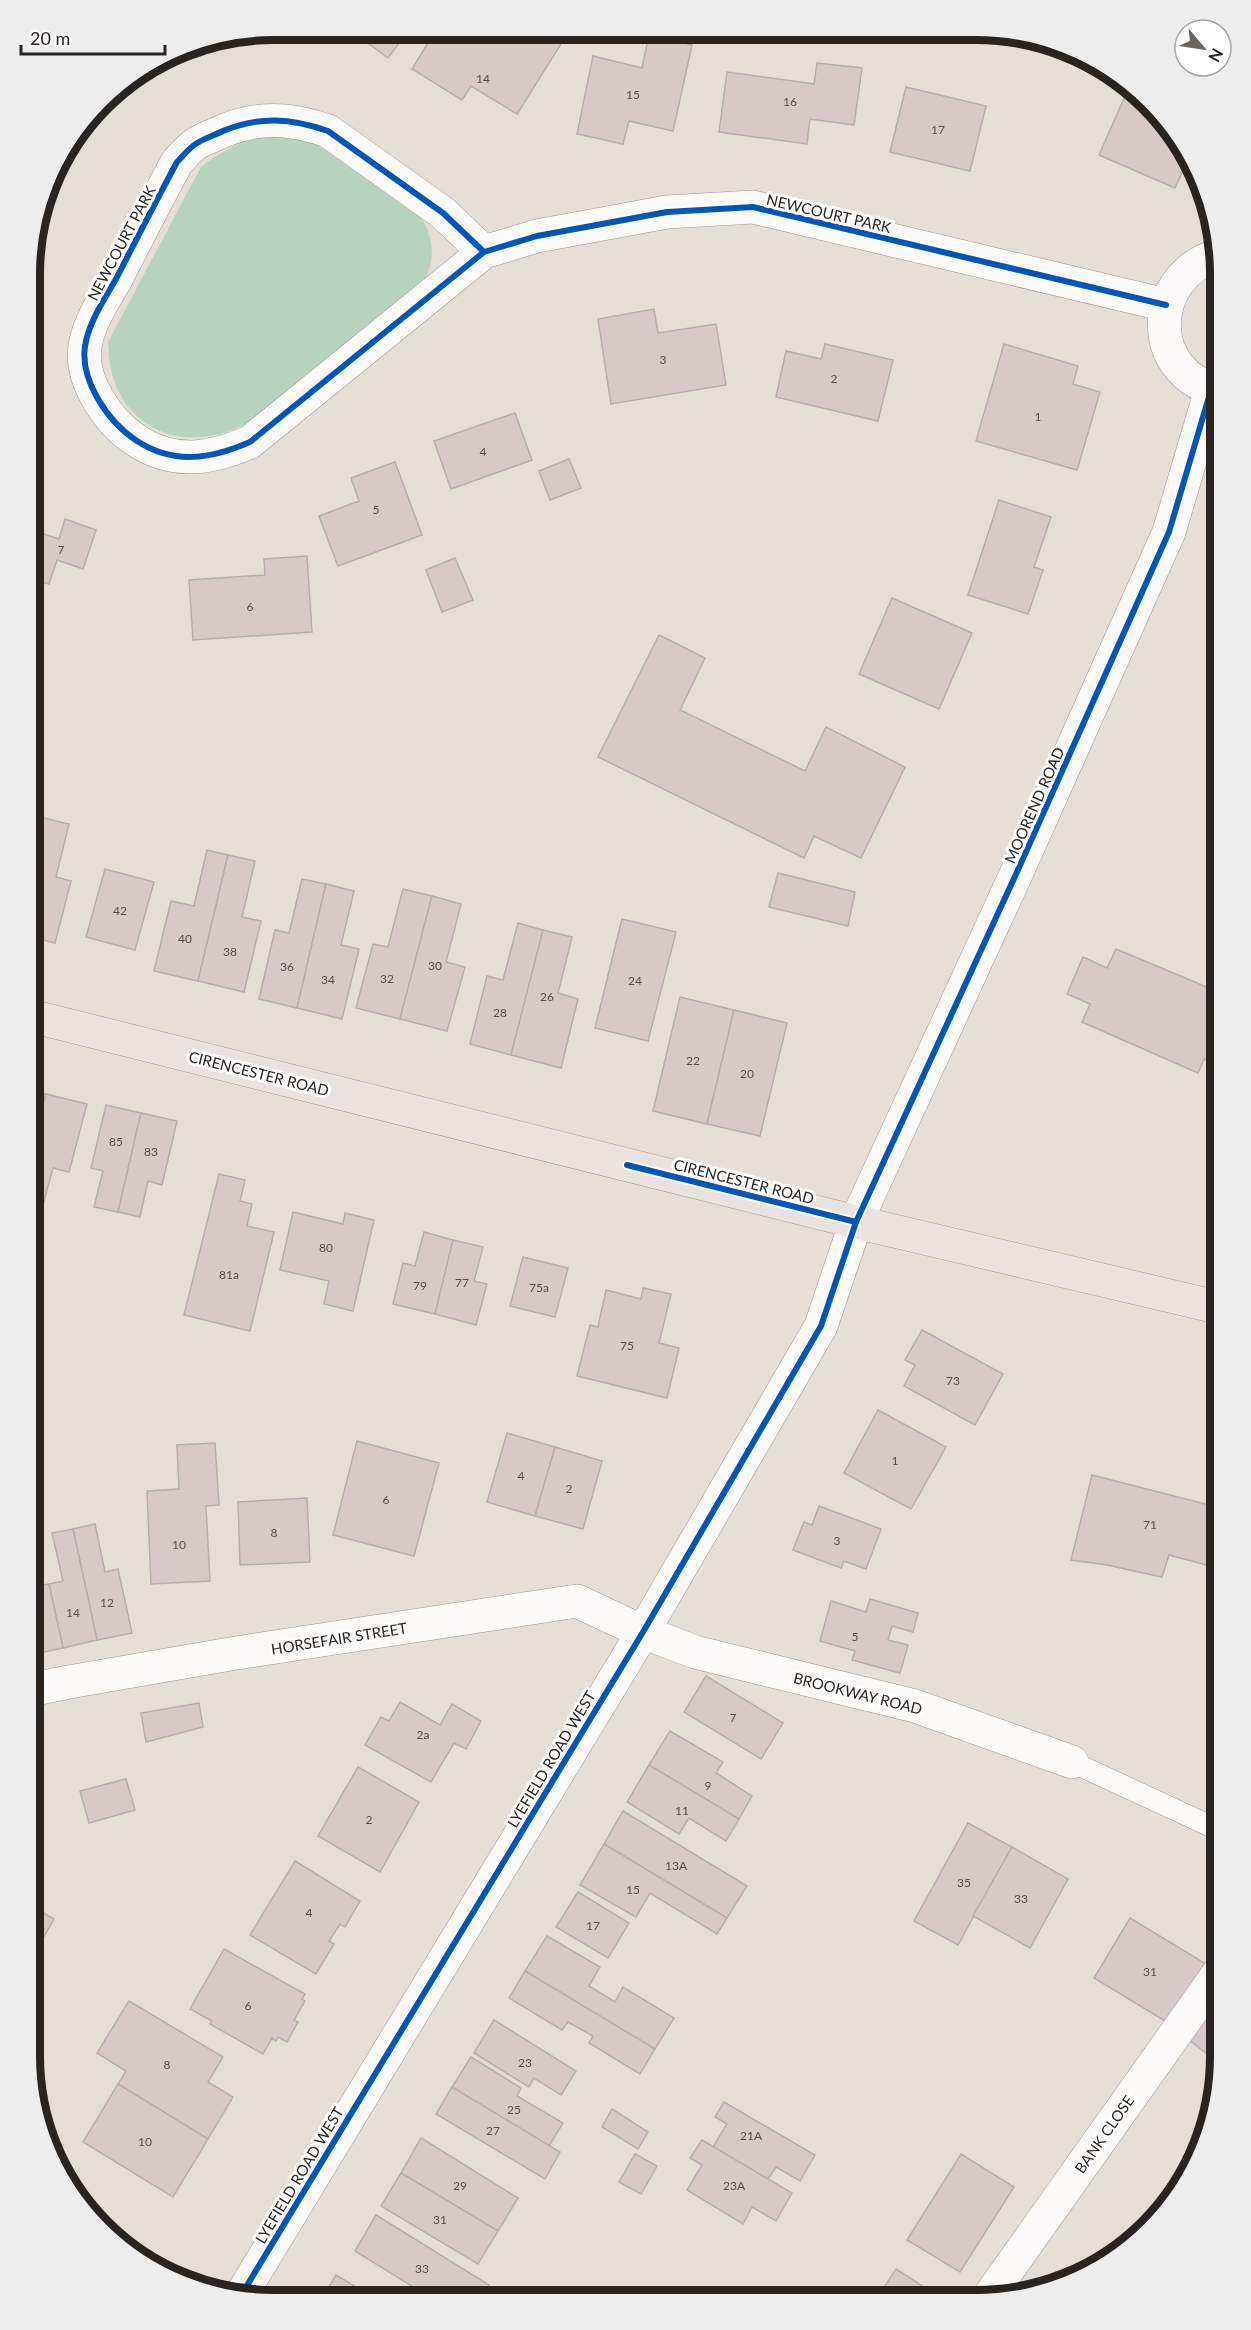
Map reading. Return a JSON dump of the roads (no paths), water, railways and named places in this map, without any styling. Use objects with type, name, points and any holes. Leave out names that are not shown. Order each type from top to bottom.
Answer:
[{"type":"main road","name":"CIRENCESTER ROAD","points":[[40,1018],[856,1222],[1210,1305]]},
{"type":"street","name":"NEWCOURT PARK","points":[[484,252],[443,213],[328,131],[284,119],[262,120],[238,125],[197,143],[177,162],[98,313],[86,342],[86,367],[94,391],[106,412],[123,431],[145,446],[171,455],[198,458],[225,453],[250,442],[484,252],[537,236],[667,212],[753,207],[1166,304]]},
{"type":"street","points":[[1210,257],[1187,270],[1174,286],[1166,304],[1164,326],[1168,347],[1178,365],[1192,380],[1210,388]]},
{"type":"street","name":"MOOREND ROAD","points":[[856,1222],[1017,872],[1169,532],[1210,409]]},
{"type":"street","name":"LYEFIELD ROAD WEST","points":[[246,2287],[643,1632],[821,1326],[856,1222]]},
{"type":"street","name":"HORSEFAIR STREET","points":[[40,1688],[236,1653],[577,1601],[643,1632]]},
{"type":"street","name":"BROOKWAY ROAD","points":[[643,1632],[695,1652],[915,1706],[1072,1762]]},
{"type":"street","name":"BANK CLOSE","points":[[995,2289],[1210,1986]]},
{"type":"lane","points":[[1072,1762],[1210,1826]]}]
